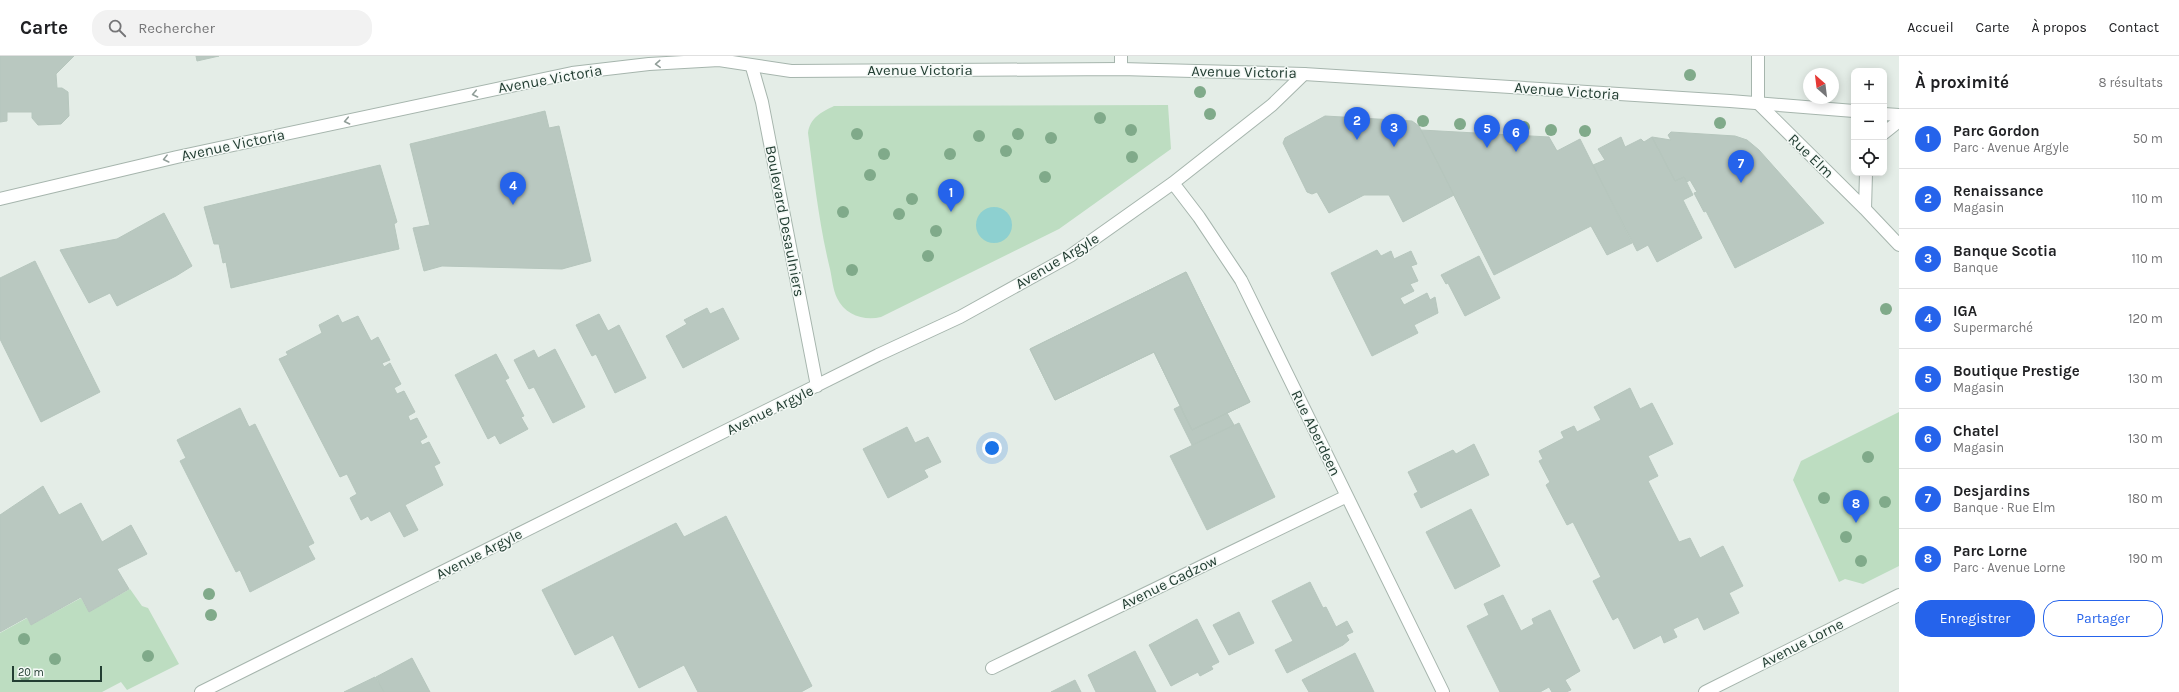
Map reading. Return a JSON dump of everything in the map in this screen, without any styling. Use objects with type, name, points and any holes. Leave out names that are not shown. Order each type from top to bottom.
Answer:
[{"type":"street","points":[[1120,69],[1121,56]]},
{"type":"street","points":[[1758,56],[1758,103]]},
{"type":"street","name":"Avenue Victoria","points":[[0,199],[185,155],[572,73],[649,64],[719,60],[752,61],[791,71],[1120,69],[1304,74],[1758,103],[1851,111]]},
{"type":"street","name":"Boulevard Desaulniers","points":[[752,61],[762,102],[818,386]]},
{"type":"street","name":"Avenue Argyle","points":[[201,692],[960,317],[1070,256],[1173,184],[1272,105],[1304,74]]},
{"type":"street","name":"Rue Elm","points":[[1758,103],[1865,209],[1899,246]]},
{"type":"street","points":[[1887,114],[1899,115]]},
{"type":"street","points":[[1887,131],[1899,121]]},
{"type":"street","points":[[1865,209],[1866,176]]},
{"type":"street","name":"Rue Aberdeen","points":[[1173,184],[1237,274],[1443,692]]},
{"type":"street","name":"Avenue Cadzow","points":[[992,668],[1347,496]]},
{"type":"street","name":"Avenue Lorne","points":[[1705,692],[1899,595]]},
{"type":"green space","points":[[1168,105],[1171,149],[1059,229],[881,317],[862,317],[850,313],[840,304],[834,288],[823,235],[808,133],[814,119],[825,111],[834,106]]},
{"type":"green space","points":[[1899,412],[1899,566],[1863,584],[1845,579],[1839,582],[1793,480],[1801,461]]},
{"type":"green space","points":[[130,589],[142,606],[148,608],[179,664],[127,690],[121,682],[102,692],[0,692],[0,633],[27,618],[31,625],[81,598],[89,612]]},
{"type":"water","points":[[994,207],[1007,212],[1012,225],[1007,238],[994,243],[981,238],[976,225],[981,212]]},
{"type":"building","points":[[0,56],[74,56],[56,74],[57,88],[62,88],[68,92],[69,116],[61,124],[38,125],[32,118],[32,112],[7,112],[7,121],[0,122]]},
{"type":"building","points":[[196,56],[219,56],[197,61]]},
{"type":"building","points":[[545,111],[549,128],[559,126],[591,261],[562,269],[442,266],[424,271],[413,228],[430,225],[410,144]]},
{"type":"building","points":[[1325,116],[1412,121],[1419,126],[1454,195],[1403,222],[1389,195],[1364,195],[1329,213],[1317,192],[1312,194],[1307,192],[1283,143],[1285,138]]},
{"type":"building","points":[[1421,130],[1549,137],[1557,151],[1580,139],[1632,243],[1607,255],[1591,226],[1494,275]]},
{"type":"building","points":[[1671,132],[1735,136],[1747,140],[1759,150],[1824,223],[1735,268],[1706,211],[1704,212],[1694,193],[1697,192],[1690,180],[1687,182],[1684,177],[1675,181],[1652,137],[1671,140],[1668,135]]},
{"type":"building","points":[[1621,137],[1625,147],[1641,139],[1644,142],[1652,137],[1675,181],[1684,177],[1693,195],[1683,200],[1702,238],[1657,262],[1648,245],[1637,251],[1593,165],[1605,160],[1598,149]]},
{"type":"building","points":[[380,165],[397,222],[394,224],[399,249],[231,288],[226,262],[223,263],[219,244],[214,244],[204,207]]},
{"type":"building","points":[[164,213],[192,266],[176,276],[117,306],[110,293],[89,303],[60,250],[117,239]]},
{"type":"building","points":[[1377,250],[1381,256],[1391,251],[1394,259],[1411,251],[1417,264],[1411,266],[1418,281],[1410,284],[1414,291],[1400,298],[1404,305],[1427,293],[1430,300],[1435,297],[1438,313],[1414,325],[1418,333],[1372,356],[1331,273]]},
{"type":"building","points":[[1479,256],[1500,298],[1465,316],[1448,283],[1446,284],[1441,275]]},
{"type":"building","points":[[35,261],[100,392],[41,422],[0,339],[0,278]]},
{"type":"building","points":[[1186,272],[1250,402],[1192,430],[1154,352],[1055,400],[1030,349]]},
{"type":"building","points":[[1186,272],[1250,402],[1192,430],[1154,352],[1055,400],[1030,349]]},
{"type":"building","points":[[707,308],[710,314],[723,308],[739,339],[683,368],[666,336],[687,324],[684,320]]},
{"type":"building","points":[[599,314],[608,331],[619,325],[646,378],[615,393],[596,354],[592,356],[576,325]]},
{"type":"building","points":[[338,315],[342,323],[358,316],[371,341],[378,337],[390,360],[382,363],[384,367],[390,363],[401,384],[394,388],[397,394],[404,391],[415,412],[408,416],[410,421],[417,418],[427,437],[420,441],[422,445],[429,442],[440,463],[434,466],[443,485],[405,505],[418,530],[404,537],[390,511],[371,521],[368,516],[361,520],[350,498],[357,494],[347,474],[340,477],[279,359],[288,355],[286,352],[322,333],[319,325]]},
{"type":"building","points":[[555,349],[585,407],[553,423],[534,387],[529,389],[514,360],[534,350],[538,358]]},
{"type":"building","points":[[496,354],[509,378],[505,380],[524,416],[521,417],[528,429],[500,444],[495,435],[488,439],[455,375]]},
{"type":"building","points":[[1630,388],[1640,409],[1652,403],[1673,444],[1648,456],[1658,476],[1648,481],[1679,542],[1690,538],[1700,558],[1723,546],[1743,586],[1729,593],[1739,613],[1704,630],[1698,617],[1673,629],[1677,637],[1664,643],[1661,635],[1634,649],[1618,617],[1613,620],[1593,581],[1601,577],[1573,522],[1567,525],[1546,485],[1550,482],[1539,461],[1543,459],[1539,451],[1564,438],[1561,432],[1574,426],[1577,432],[1601,420],[1594,407]]},
{"type":"building","points":[[1180,406],[1192,430],[1227,413],[1234,425],[1192,445],[1174,409]]},
{"type":"building","points":[[240,408],[249,427],[255,424],[314,543],[308,546],[315,559],[250,592],[240,570],[236,572],[180,461],[186,458],[177,440]]},
{"type":"building","points":[[1239,423],[1275,497],[1207,530],[1170,456]]},
{"type":"building","points":[[907,427],[915,443],[928,437],[941,462],[924,470],[928,477],[888,498],[863,449]]},
{"type":"building","points":[[1474,444],[1489,475],[1421,508],[1414,494],[1418,492],[1408,472],[1453,450],[1456,454]]},
{"type":"building","points":[[43,486],[59,515],[81,503],[102,542],[131,525],[147,554],[117,569],[129,589],[89,612],[81,597],[31,625],[27,617],[0,632],[0,515]]},
{"type":"building","points":[[1471,509],[1500,566],[1455,589],[1426,532]]},
{"type":"building","points":[[726,516],[812,686],[801,692],[698,692],[684,665],[639,688],[613,635],[575,655],[542,590],[676,523],[684,537]]},
{"type":"building","points":[[1310,582],[1323,608],[1326,607],[1336,627],[1347,621],[1353,632],[1346,635],[1349,640],[1343,645],[1287,673],[1275,650],[1293,641],[1272,601]]},
{"type":"building","points":[[1503,595],[1521,631],[1534,624],[1532,619],[1550,610],[1580,671],[1565,680],[1571,690],[1566,692],[1552,692],[1549,687],[1540,692],[1500,692],[1467,626],[1489,615],[1484,604]]},
{"type":"building","points":[[1239,612],[1254,643],[1229,655],[1213,625]]},
{"type":"building","points":[[1197,619],[1219,662],[1211,666],[1213,669],[1200,676],[1198,672],[1171,686],[1149,645]]},
{"type":"building","points":[[1135,651],[1156,692],[1096,692],[1088,675]]},
{"type":"building","points":[[1355,653],[1374,692],[1309,692],[1302,680]]},
{"type":"building","points":[[412,658],[430,692],[384,692],[376,677]]},
{"type":"building","points":[[375,677],[384,692],[344,692]]},
{"type":"building","points":[[1075,680],[1081,692],[1051,692]]},
{"type":"place","name":"Renaissance","points":[[1357,140]]},
{"type":"place","name":"Banque Scotia","points":[[1394,147]]},
{"type":"place","name":"Boutique Prestige","points":[[1487,148]]},
{"type":"place","name":"Chatel","points":[[1516,152]]},
{"type":"place","name":"Desjardins","points":[[1741,183]]},
{"type":"place","name":"IGA","points":[[513,205]]},
{"type":"place","name":"Parc Gordon","points":[[951,212]]},
{"type":"place","name":"Parc Lorne","points":[[1856,523]]}]
